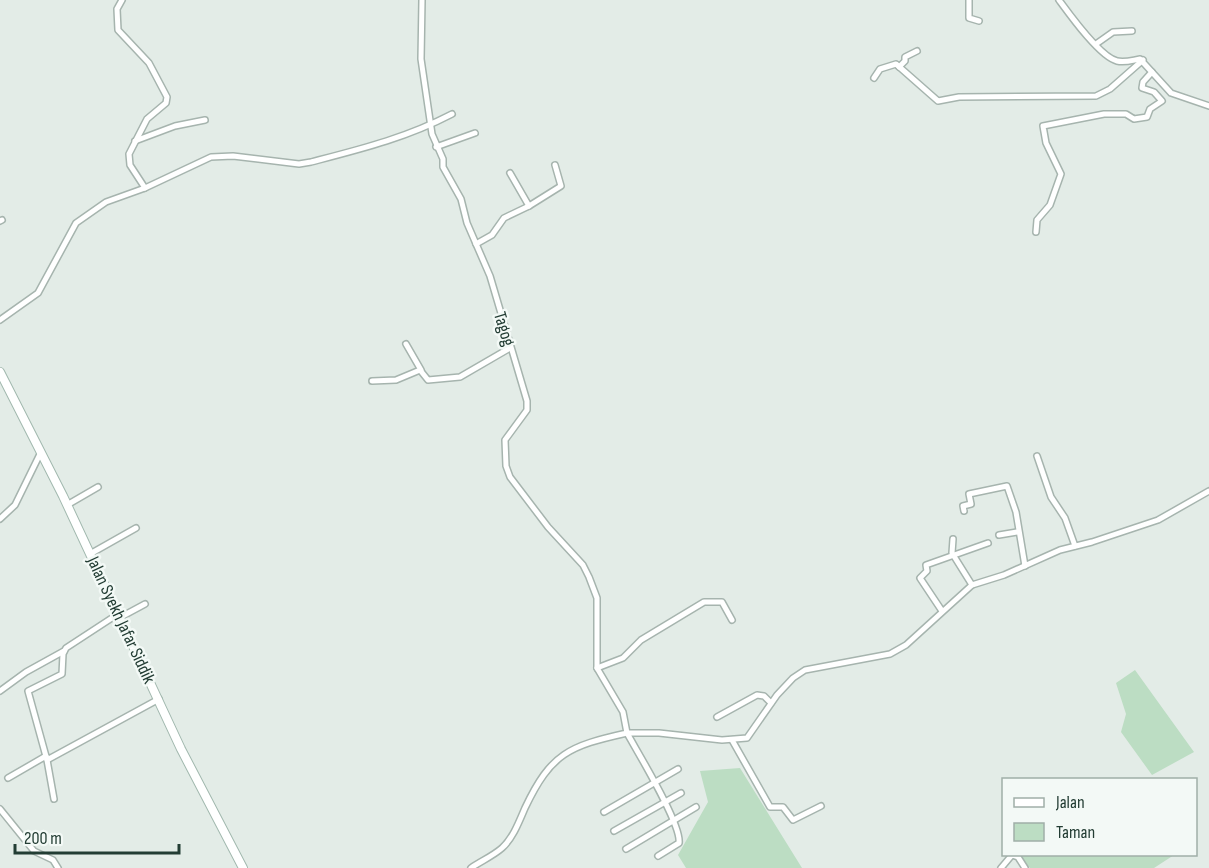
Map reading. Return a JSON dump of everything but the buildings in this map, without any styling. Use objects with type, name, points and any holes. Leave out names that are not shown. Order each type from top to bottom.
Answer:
[{"type":"main road","name":"Jalan Syekh Jafar Siddik","points":[[0,372],[67,505],[188,764],[243,868]]},
{"type":"street","points":[[122,0],[117,9],[118,30],[149,63],[167,97],[166,103],[147,118],[134,142],[129,158],[145,188]]},
{"type":"street","name":"Tagog","points":[[422,0],[421,59],[436,147],[443,159],[443,167],[461,199],[467,223],[490,276],[528,406],[505,440],[507,472],[548,527],[587,572],[597,598],[597,668]]},
{"type":"street","points":[[969,0],[969,18],[979,21]]},
{"type":"street","points":[[1059,0],[1083,32],[1114,60],[1143,60]]},
{"type":"street","points":[[1096,44],[1113,32],[1131,30]]},
{"type":"street","points":[[900,67],[905,61],[904,57],[917,51]]},
{"type":"street","points":[[874,78],[883,68],[894,64],[943,102],[959,98],[1096,96],[1110,89],[1143,60]]},
{"type":"street","points":[[1143,60],[1171,93],[1209,106]]},
{"type":"street","points":[[1036,232],[1037,220],[1050,205],[1061,174],[1046,143],[1043,126],[1104,114],[1126,114],[1134,119],[1147,117],[1150,109],[1162,101],[1154,92],[1142,88],[1143,82],[1152,72]]},
{"type":"street","points":[[0,320],[43,288],[70,234],[82,216],[106,202],[145,188],[211,157],[233,156],[299,164],[398,138],[431,126],[452,114]]},
{"type":"street","points":[[134,142],[175,126],[205,120]]},
{"type":"street","points":[[436,147],[475,133]]},
{"type":"street","points":[[476,244],[492,235],[504,218],[561,186],[555,165]]},
{"type":"street","points":[[510,173],[529,206]]},
{"type":"street","points":[[406,344],[428,380],[453,379],[510,348]]},
{"type":"street","points":[[372,381],[396,380],[421,370]]},
{"type":"street","points":[[0,519],[15,506],[41,452]]},
{"type":"street","points":[[1037,456],[1048,489],[1065,518],[1075,546]]},
{"type":"street","points":[[964,512],[963,506],[970,504],[969,494],[1007,486],[1017,519],[1017,532],[1025,566]]},
{"type":"street","points":[[67,505],[98,487]]},
{"type":"street","points":[[471,868],[498,852],[507,842],[540,777],[555,760],[575,748],[627,733],[658,733],[742,740],[752,734],[771,703],[788,682],[804,670],[890,654],[906,645],[972,585],[1075,546],[1158,520],[1209,491]]},
{"type":"street","points":[[90,554],[135,528]]},
{"type":"street","points":[[999,535],[1017,532]]},
{"type":"street","points":[[953,539],[952,553],[972,585]]},
{"type":"street","points":[[942,611],[920,576],[927,571],[927,563],[988,543]]},
{"type":"street","points":[[658,856],[678,843],[674,821],[627,733],[623,712],[597,668],[624,658],[641,640],[704,602],[722,602],[732,620]]},
{"type":"street","points":[[0,691],[26,672],[119,616],[145,604]]},
{"type":"street","points":[[54,799],[47,758],[28,691],[62,674],[64,651]]},
{"type":"street","points":[[717,717],[757,696],[764,696],[771,703]]},
{"type":"street","points":[[9,778],[159,699]]},
{"type":"street","points":[[732,740],[770,807],[783,807],[793,820],[821,806]]},
{"type":"street","points":[[604,812],[678,770]]},
{"type":"street","points":[[614,831],[681,793]]},
{"type":"street","points":[[626,849],[696,807]]},
{"type":"street","points":[[0,808],[34,851],[53,860],[58,868]]},
{"type":"street","points":[[1001,868],[1011,856]]},
{"type":"street","points":[[1015,856],[1025,868]]},
{"type":"green space","points":[[1135,670],[1194,752],[1152,775],[1121,732],[1126,714],[1116,683]]},
{"type":"green space","points":[[740,768],[802,868],[686,868],[678,855],[708,802],[700,771]]},
{"type":"green space","points":[[1019,856],[1172,856],[1154,868],[1030,868]]}]
